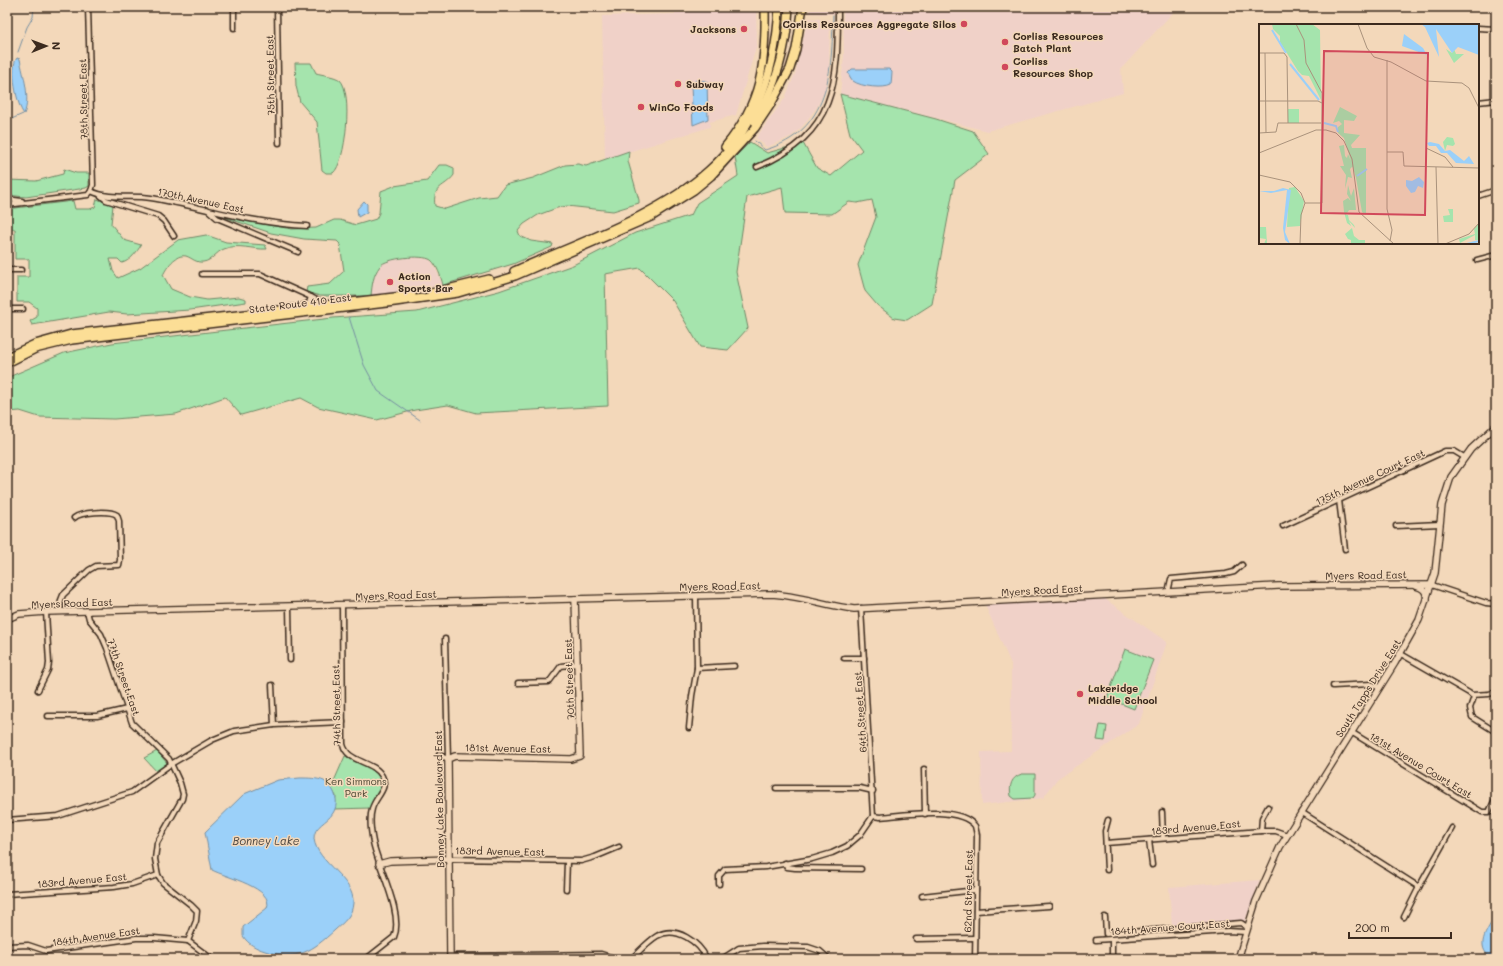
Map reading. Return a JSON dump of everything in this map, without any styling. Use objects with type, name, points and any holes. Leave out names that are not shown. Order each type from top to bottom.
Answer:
[{"type":"highway","points":[[591,241],[660,203],[688,183],[721,152],[736,132],[755,95],[764,62],[764,7]]},
{"type":"highway","points":[[616,227],[658,208],[681,193],[707,172],[734,143],[752,115],[765,85],[777,36],[779,7]]},
{"type":"highway","points":[[741,144],[758,116],[775,80],[784,49],[789,7]]},
{"type":"highway","points":[[591,241],[651,217],[674,204],[711,176],[741,144],[764,117],[788,73],[796,49],[802,7]]},
{"type":"highway","name":"State Route 410 East","points":[[7,357],[35,344],[71,334],[426,294],[476,283],[507,274],[591,241]]},
{"type":"highway","name":"State Route 410 East","points":[[7,363],[35,349],[72,340],[442,296],[469,290],[515,276],[591,241]]},
{"type":"street","name":"78th Street East","points":[[88,7],[93,185],[91,191]]},
{"type":"street","points":[[234,7],[234,28]]},
{"type":"street","name":"75th Street East","points":[[277,7],[279,143]]},
{"type":"street","points":[[757,167],[778,157],[797,144],[826,108],[836,76],[838,54],[838,7]]},
{"type":"street","points":[[1479,28],[1496,29]]},
{"type":"street","points":[[1479,102],[1496,100]]},
{"type":"street","points":[[1479,196],[1496,190]]},
{"type":"street","name":"170th Avenue East","points":[[91,191],[100,195],[144,197],[277,224],[307,226]]},
{"type":"street","points":[[7,205],[88,194],[91,191]]},
{"type":"street","points":[[100,195],[106,200],[158,216],[174,236]]},
{"type":"street","points":[[7,199],[26,202]]},
{"type":"street","points":[[207,209],[217,218],[298,252]]},
{"type":"street","points":[[1477,260],[1496,255]]},
{"type":"street","points":[[7,270],[21,270]]},
{"type":"street","points":[[202,274],[260,274],[326,305]]},
{"type":"street","points":[[289,309],[306,305],[309,302],[310,297]]},
{"type":"street","points":[[7,309],[23,309]]},
{"type":"street","name":"South Tapps Drive East","points":[[1239,957],[1246,930],[1267,874],[1287,835],[1401,654],[1415,629],[1432,584],[1438,553],[1444,497],[1448,483],[1464,457],[1476,443],[1496,426]]},
{"type":"street","name":"175th Avenue Court East","points":[[1283,526],[1445,451],[1454,451],[1464,457]]},
{"type":"street","points":[[1339,500],[1345,549]]},
{"type":"street","points":[[60,611],[63,595],[89,570],[96,566],[119,565],[120,560],[120,521],[117,515],[111,513],[82,513],[74,518]]},
{"type":"street","points":[[1396,526],[1440,524]]},
{"type":"street","points":[[1168,592],[1169,581],[1174,578],[1226,574],[1234,572],[1242,565]]},
{"type":"street","points":[[1406,584],[1422,588],[1426,591],[1427,600]]},
{"type":"street","points":[[1432,584],[1486,603],[1496,604]]},
{"type":"street","name":"Myers Road East","points":[[7,619],[19,614],[60,611],[342,606],[696,596],[788,595],[837,606],[861,608],[1280,586],[1432,584]]},
{"type":"street","points":[[689,728],[692,696],[697,668],[696,596]]},
{"type":"street","name":"70th Street East","points":[[575,599],[581,750],[579,757]]},
{"type":"street","name":"74th Street East","points":[[342,606],[343,744],[346,752],[378,770],[384,780],[384,788],[375,803],[371,814],[373,840],[396,921],[396,934],[366,959]]},
{"type":"street","points":[[289,607],[290,660]]},
{"type":"street","name":"64th Street East","points":[[861,608],[873,791],[873,816]]},
{"type":"street","name":"77th Street East","points":[[87,611],[89,619],[101,634],[105,643],[134,726],[164,754],[172,764],[180,783],[183,796],[155,847],[155,860],[158,875]]},
{"type":"street","points":[[38,690],[48,670],[49,663],[46,612]]},
{"type":"street","name":"Bonney Lake Boulevard East","points":[[445,639],[450,859],[450,957]]},
{"type":"street","points":[[1401,654],[1472,695],[1496,692]]},
{"type":"street","points":[[844,658],[864,658]]},
{"type":"street","points":[[518,683],[548,682],[562,666],[577,664]]},
{"type":"street","points":[[697,668],[734,666]]},
{"type":"street","points":[[1333,686],[1371,684],[1379,687]]},
{"type":"street","points":[[272,685],[274,725]]},
{"type":"street","points":[[1472,695],[1474,699],[1470,708],[1472,717],[1496,732]]},
{"type":"street","points":[[48,716],[97,716],[127,709]]},
{"type":"street","points":[[7,811],[7,820],[58,816],[132,792],[172,764],[223,735],[247,728],[274,725],[343,722]]},
{"type":"street","name":"181st Avenue Court East","points":[[1351,732],[1482,812],[1489,812],[1496,797]]},
{"type":"street","points":[[439,755],[448,759]]},
{"type":"street","name":"181st Avenue East","points":[[448,759],[455,756],[571,759],[579,757]]},
{"type":"street","points":[[719,884],[719,876],[722,871],[728,868],[766,867],[785,862],[820,857],[842,849],[860,835],[873,816],[880,817],[925,814],[924,769]]},
{"type":"street","points":[[776,788],[860,788],[873,791]]},
{"type":"street","points":[[1261,831],[1262,818],[1268,807]]},
{"type":"street","points":[[1162,812],[1163,838]]},
{"type":"street","points":[[1301,812],[1418,887]]},
{"type":"street","name":"62nd Street East","points":[[925,814],[956,815],[974,824],[977,835],[975,959]]},
{"type":"street","points":[[1107,870],[1105,831],[1108,820]]},
{"type":"street","points":[[1404,917],[1418,887],[1452,828]]},
{"type":"street","name":"183rd Avenue East","points":[[1106,843],[1261,831],[1276,831],[1287,835]]},
{"type":"street","points":[[1149,840],[1152,865]]},
{"type":"street","name":"183rd Avenue East","points":[[379,864],[390,861],[450,859],[567,862],[590,859],[619,847]]},
{"type":"street","points":[[566,890],[567,862]]},
{"type":"street","points":[[785,862],[787,867],[796,868],[861,869]]},
{"type":"street","points":[[158,875],[166,886],[196,909],[196,921],[188,941],[212,959]]},
{"type":"street","name":"183rd Avenue East","points":[[7,894],[114,887],[132,884],[158,875]]},
{"type":"street","points":[[922,896],[976,890]]},
{"type":"street","points":[[976,909],[1049,906],[976,909]]},
{"type":"street","points":[[1105,917],[1106,934],[1241,923],[1246,930]]},
{"type":"street","name":"184th Avenue Court East","points":[[1096,940],[1246,930]]},
{"type":"street","points":[[631,959],[657,936],[676,933],[686,936],[694,942],[708,959]]},
{"type":"street","name":"184th Avenue East","points":[[7,946],[28,945],[46,951],[136,938],[188,941]]},
{"type":"street","points":[[916,939],[975,938]]},
{"type":"street","points":[[1112,939],[1112,959]]},
{"type":"street","points":[[722,959],[730,953],[746,947],[808,947],[820,951],[828,958]]},
{"type":"street","points":[[450,957],[601,954],[617,959]]},
{"type":"street","points":[[1239,957],[1254,959]]},
{"type":"shaded area","points":[[675,7],[756,7],[757,44],[736,115],[710,122],[710,127],[605,159],[602,16],[675,14]]},
{"type":"shaded area","points":[[810,7],[835,7],[835,14],[809,13]]},
{"type":"shaded area","points":[[843,7],[1178,7],[1121,69],[1123,93],[987,131],[840,94],[844,56]]},
{"type":"shaded area","points":[[808,18],[830,20],[829,69],[825,90],[817,107],[802,127],[792,136],[767,147],[756,138],[785,98],[795,74]]},
{"type":"shaded area","points":[[413,257],[429,259],[433,263],[443,285],[371,296],[374,276],[381,264],[390,260]]},
{"type":"shaded area","name":"Lakeridge Middle School","points":[[1105,599],[1167,642],[1139,724],[1057,779],[1043,798],[982,805],[981,752],[1011,751],[1011,664],[985,605]]},
{"type":"shaded area","points":[[1260,880],[1245,921],[1172,926],[1169,887]]},
{"type":"green space","points":[[295,63],[311,63],[316,73],[340,80],[344,87],[347,112],[346,127],[338,167],[333,173],[326,173],[322,170],[317,122],[300,102],[296,86]]},
{"type":"green space","points":[[840,94],[936,119],[973,131],[989,154],[955,180],[932,304],[907,320],[894,318],[877,305],[865,291],[858,265],[876,217],[872,200],[857,203],[849,202],[832,214],[785,213],[782,187],[747,197],[736,272],[748,328],[728,350],[700,347],[673,301],[640,268],[605,274],[608,406],[476,413],[448,405],[415,410],[377,420],[318,407],[301,398],[241,415],[225,397],[176,414],[114,419],[39,417],[20,411],[7,412],[7,381],[11,376],[64,353],[112,343],[333,318],[417,312],[499,291],[573,265],[635,233],[691,215],[697,203],[738,176],[735,157],[750,142],[767,153],[803,143],[817,168],[831,176],[862,150],[850,134]]},
{"type":"green space","points":[[629,151],[628,161],[639,203],[613,211],[567,206],[538,215],[524,224],[518,231],[520,236],[531,241],[553,244],[552,247],[513,264],[443,285],[437,268],[431,260],[420,257],[412,257],[396,259],[380,266],[374,277],[371,296],[320,296],[306,292],[307,287],[330,284],[344,271],[340,244],[337,241],[304,239],[271,233],[224,217],[226,215],[241,220],[292,229],[316,228],[334,220],[340,220],[356,225],[376,219],[379,213],[381,191],[394,186],[427,181],[439,165],[447,165],[454,168],[454,175],[437,190],[435,194],[435,206],[445,209],[479,198],[497,196],[505,185],[533,178],[565,165],[578,164],[586,166]]},
{"type":"green space","points":[[64,169],[76,173],[89,173],[89,186],[86,188],[26,197],[7,195],[7,180],[36,181],[63,174]]},
{"type":"green space","points":[[97,199],[113,205],[111,224],[124,240],[141,245],[133,256],[125,262],[122,263],[118,259],[110,259],[113,271],[118,278],[140,268],[178,240],[206,235],[226,242],[265,245],[267,249],[229,247],[221,250],[209,260],[203,262],[198,262],[186,256],[178,257],[167,268],[163,275],[171,289],[190,297],[207,300],[239,297],[246,299],[246,302],[190,310],[127,314],[109,312],[32,325],[30,321],[37,317],[37,308],[29,302],[17,302],[17,277],[29,277],[29,259],[15,259],[15,229],[7,229],[7,209],[73,201],[75,209],[90,209],[95,207]]},
{"type":"green space","points":[[1125,649],[1153,660],[1134,709],[1107,698]]},
{"type":"green space","points":[[1100,725],[1107,726],[1105,741],[1097,740]]},
{"type":"green space","points":[[157,751],[167,763],[158,773],[144,758]]},
{"type":"green space","name":"Ken Simmons Park","points":[[345,756],[370,768],[380,777],[382,782],[381,789],[371,808],[334,809],[336,796],[331,788]]},
{"type":"green space","points":[[1035,774],[1035,795],[1033,798],[1015,799],[1011,796],[1010,789],[1013,780],[1018,775]]},
{"type":"water","points":[[17,58],[20,59],[27,94],[24,114],[19,103],[14,78],[14,69]]},
{"type":"water","points":[[852,69],[889,69],[892,72],[891,85],[878,87],[857,83],[852,80],[848,73]]},
{"type":"water","points":[[696,80],[707,81],[708,119],[693,125],[691,86]]},
{"type":"water","points":[[364,201],[367,204],[367,212],[358,217],[357,209]]},
{"type":"water","name":"Bonney Lake","points":[[300,778],[324,781],[334,791],[336,800],[335,809],[331,816],[318,827],[314,835],[314,839],[322,856],[348,886],[352,894],[353,903],[347,918],[319,944],[311,949],[295,955],[276,954],[258,949],[243,936],[243,927],[267,908],[267,901],[264,895],[257,889],[212,870],[205,832],[244,794],[278,780]]},
{"type":"water","points":[[1496,915],[1496,959],[1488,956],[1483,944],[1485,934]]},
{"type":"waterway","points":[[18,52],[27,27],[33,17],[34,7]]},
{"type":"waterway","points":[[755,141],[765,150],[787,141],[803,129],[815,114],[823,97],[828,78],[831,57],[833,15]]},
{"type":"waterway","points":[[7,121],[23,114]]},
{"type":"waterway","points":[[349,317],[364,365],[378,391],[420,420]]},
{"type":"place","name":"Corliss Resources Aggregate Silos","points":[[964,24]]},
{"type":"place","name":"Jacksons","points":[[744,29]]},
{"type":"place","name":"Corliss Resources Batch Plant","points":[[1005,42]]},
{"type":"place","name":"Corliss Resources Shop","points":[[1005,67]]},
{"type":"place","name":"Subway","points":[[678,84]]},
{"type":"place","name":"WinCo Foods","points":[[641,107]]},
{"type":"place","name":"Action Sports Bar","points":[[390,282]]},
{"type":"place","name":"Lakeridge Middle School","points":[[1080,694]]}]
